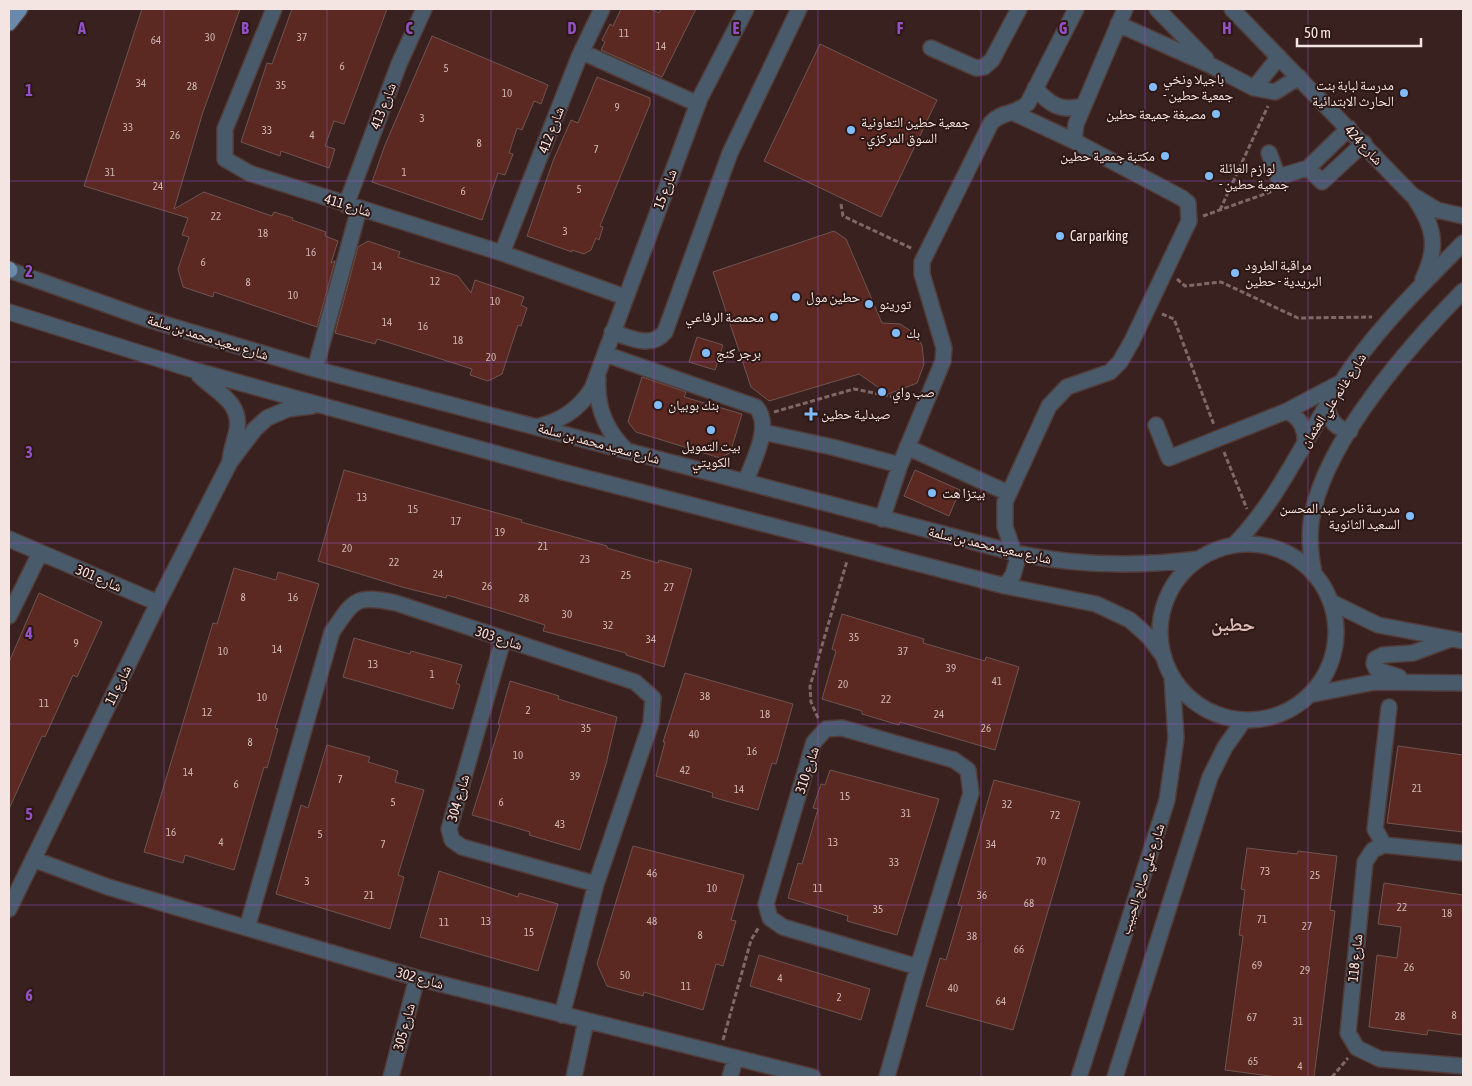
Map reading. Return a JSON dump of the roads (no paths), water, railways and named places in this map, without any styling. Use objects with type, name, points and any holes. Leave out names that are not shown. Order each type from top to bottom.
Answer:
[{"type":"main road","points":[[9,23],[20,9]]},
{"type":"street","name":"شارع 411","points":[[274,9],[225,129],[224,159],[249,173],[502,253],[624,298]]},
{"type":"street","name":"شارع 413","points":[[315,369],[352,207],[399,64],[424,9]]},
{"type":"street","name":"شارع 412","points":[[502,253],[582,52],[602,9]]},
{"type":"street","name":"شارع 15","points":[[535,427],[562,418],[574,410],[584,400],[598,376],[624,298],[698,104],[746,9]]},
{"type":"street","points":[[612,332],[651,342],[658,340],[665,332],[730,153],[800,9]]},
{"type":"street","points":[[931,48],[976,68],[984,68],[992,60],[1019,9]]},
{"type":"street","points":[[882,519],[907,447],[943,361],[944,348],[922,274],[922,262],[991,123],[1003,115],[1014,113],[1023,108],[1076,9]]},
{"type":"street","points":[[1074,141],[1076,124],[1125,9]]},
{"type":"street","points":[[1157,9],[1212,66]]},
{"type":"street","name":"شارع 424","points":[[1239,11],[1279,57],[1364,143],[1412,195],[1430,225],[1432,235],[1432,254],[1419,288]]},
{"type":"street","points":[[1118,24],[1212,66],[1254,88],[1275,92],[1299,77]]},
{"type":"street","points":[[582,52],[698,104]]},
{"type":"street","points":[[1254,88],[1279,57]]},
{"type":"street","points":[[1035,88],[1046,101],[1057,107],[1069,109],[1083,106]]},
{"type":"street","points":[[1005,586],[1016,569],[1016,554],[1003,519],[1008,493],[1049,406],[1067,387],[1110,372],[1132,341],[1190,221],[1188,203],[1182,198],[1074,141],[1014,113]]},
{"type":"street","points":[[1269,153],[1278,177],[1308,168],[1349,128]]},
{"type":"street","points":[[1308,168],[1322,182],[1364,143]]},
{"type":"street","name":"شارع 424","points":[[1412,195],[1437,210],[1463,216]]},
{"type":"street","name":"شارع غانم علي العثمان","points":[[1234,545],[1253,526],[1281,485],[1341,382],[1393,316],[1463,243]]},
{"type":"street","name":"شارع سعيد محمد بن سلمة","points":[[9,270],[147,319],[315,369],[746,481],[1016,554],[1043,559],[1105,565],[1136,565],[1198,560]]},
{"type":"street","points":[[1314,573],[1310,528],[1317,495],[1323,478],[1350,431],[1397,363],[1463,291]]},
{"type":"street","points":[[9,312],[196,372],[554,469],[1005,586],[1084,600],[1108,608],[1140,628],[1164,657]]},
{"type":"street","points":[[605,354],[751,404],[762,415],[763,432],[746,481]]},
{"type":"street","name":"شارع 11","points":[[196,372],[227,399],[236,410],[237,429],[230,462]]},
{"type":"street","name":"شارع 15","points":[[598,376],[598,400],[603,417],[611,434],[628,451]]},
{"type":"street","points":[[1156,425],[1169,458],[1219,440],[1287,411],[1341,382]]},
{"type":"street","name":"شارع 11","points":[[9,909],[158,602],[230,462],[255,429],[267,418],[288,409],[318,405]]},
{"type":"street","points":[[1327,406],[1330,419],[1334,424],[1350,431]]},
{"type":"street","points":[[1287,411],[1294,415],[1304,427],[1305,443]]},
{"type":"street","points":[[763,432],[832,447],[900,466]]},
{"type":"street","points":[[907,447],[1008,493]]},
{"type":"street","name":"شارع 301","points":[[9,539],[158,602]]},
{"type":"street","points":[[1252,544],[1278,549],[1301,561],[1314,573],[1331,602],[1336,628],[1333,654],[1323,677],[1300,703],[1278,714],[1244,720],[1215,713],[1202,706],[1182,690],[1172,675],[1164,657],[1160,630],[1165,603],[1178,579],[1198,560],[1215,550],[1234,545],[1252,544]]},
{"type":"street","points":[[9,616],[40,553]]},
{"type":"street","name":"شارع 303","points":[[247,928],[332,632],[351,604],[370,598],[396,603],[503,640],[635,682],[653,698],[651,723],[596,884],[562,1015]]},
{"type":"street","points":[[1331,602],[1378,625],[1456,640]]},
{"type":"street","name":"شارع 304","points":[[503,640],[449,829],[452,840],[462,847],[596,884]]},
{"type":"street","points":[[1413,681],[1377,670],[1374,664],[1375,659],[1383,655],[1413,652],[1456,640]]},
{"type":"street","name":"شارع علي صالح الحبيب","points":[[1079,1077],[1168,793],[1176,738],[1172,675]]},
{"type":"street","points":[[1309,694],[1358,684],[1413,681],[1463,683]]},
{"type":"street","points":[[1389,707],[1375,829],[1384,845],[1463,854]]},
{"type":"street","points":[[1115,1077],[1210,777],[1225,747],[1244,720]]},
{"type":"street","name":"شارع 310","points":[[887,1077],[971,793],[968,770],[954,760],[945,757],[842,728],[826,729],[814,742],[766,904],[770,918],[783,927],[918,967]]},
{"type":"street","name":"شارع 118","points":[[1384,845],[1373,850],[1365,862],[1348,1033],[1356,1048],[1380,1059],[1463,1066]]},
{"type":"street","name":"شارع 302","points":[[33,859],[108,887],[417,978],[734,1059],[813,1077]]},
{"type":"street","name":"شارع 305","points":[[391,1077],[417,978]]},
{"type":"street","points":[[574,1077],[586,1021]]},
{"type":"street","points":[[730,1077],[734,1059]]},
{"type":"place","name":"باجيلا ونخي - جمعية حطين","points":[[1153,87]]},
{"type":"place","name":"مدرسة لبابة بنت الحارث الابتدائية","points":[[1404,93]]},
{"type":"place","name":"مصبغة جميعة حطين","points":[[1216,114]]},
{"type":"place","name":"جمعية حطين التعاونية - السوق المركزي","points":[[851,130]]},
{"type":"place","name":"مكتبة جمعية حطين","points":[[1165,156]]},
{"type":"place","name":"لوازم العائلة - جمعية حطين","points":[[1209,176]]},
{"type":"place","name":"Car parking","points":[[1060,236]]},
{"type":"place","name":"مراقبة الطرود البريدية - حطين","points":[[1235,273]]},
{"type":"place","name":"حطين مول","points":[[796,297]]},
{"type":"place","name":"تورينو","points":[[869,304]]},
{"type":"place","name":"محمصة الرفاعي","points":[[774,317]]},
{"type":"place","name":"بك","points":[[896,333]]},
{"type":"place","name":"برجر كنج","points":[[706,353]]},
{"type":"place","name":"صب واي","points":[[882,392]]},
{"type":"place","name":"بنك بوبيان","points":[[658,405]]},
{"type":"place","name":"صيدلية حطين","points":[[811,414]]},
{"type":"place","name":"بيت التمويل الكويتي","points":[[711,430]]},
{"type":"place","name":"بيتزا هت","points":[[932,493]]},
{"type":"place","name":"مدرسة ناصر عبد المحسن السعيد الثانوية","points":[[1410,516]]},
{"type":"district","name":"حطين","points":[[1233,624]]}]
